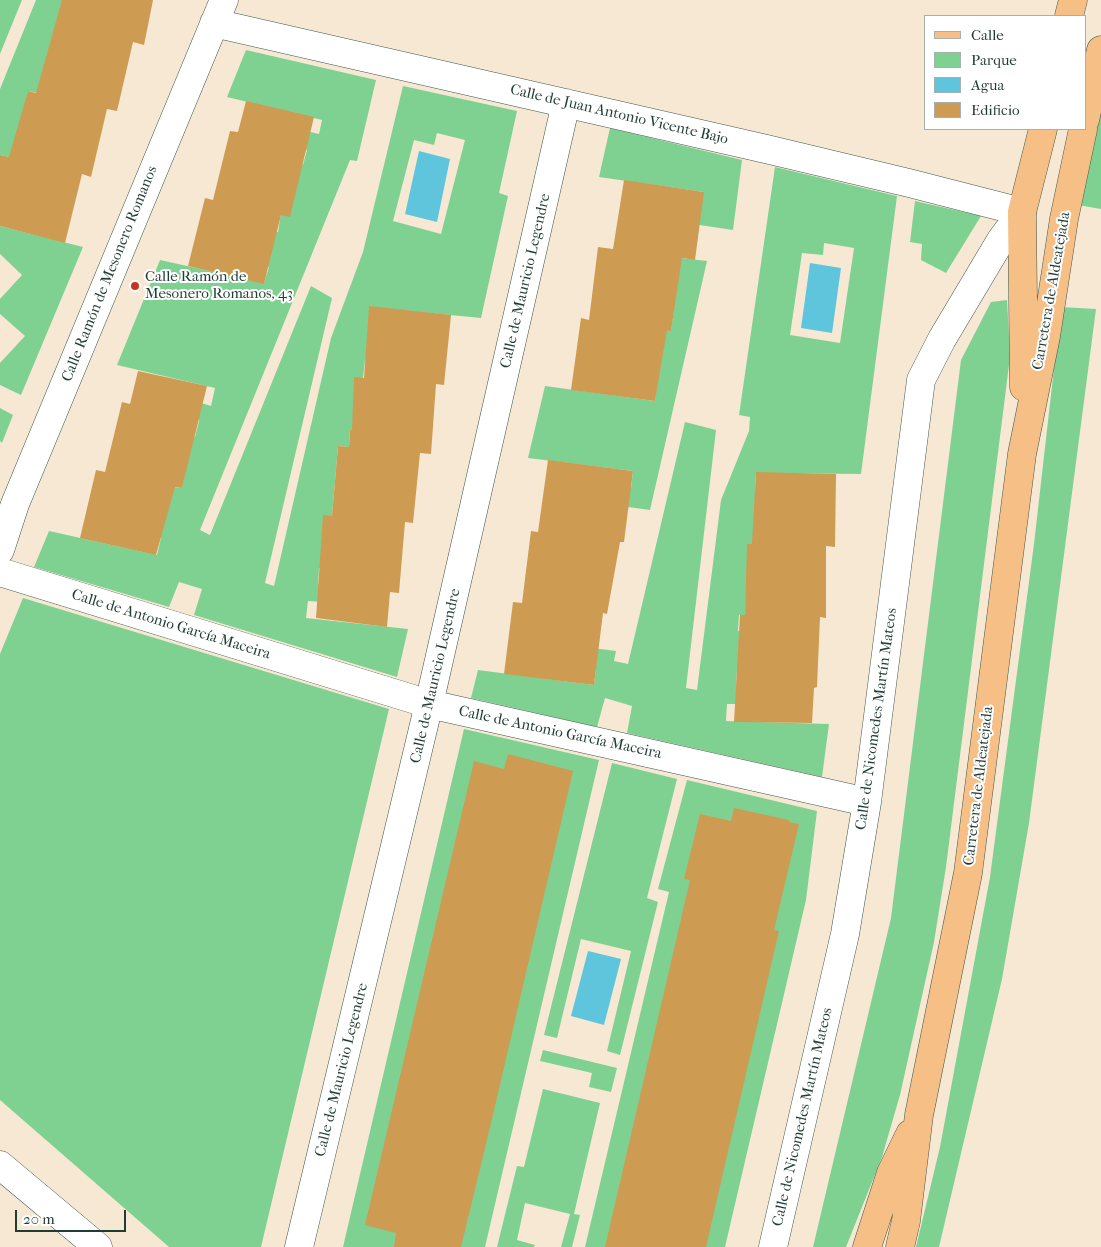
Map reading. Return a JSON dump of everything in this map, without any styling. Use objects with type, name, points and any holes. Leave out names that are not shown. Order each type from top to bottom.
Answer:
[{"type":"main road","points":[[1069,15],[1073,0]]},
{"type":"main road","points":[[1086,116],[1101,50]]},
{"type":"main road","name":"Carretera de Aldeatejada","points":[[1022,454],[1024,372],[1022,212],[1043,130]]},
{"type":"main road","name":"Carretera de Aldeatejada","points":[[900,1247],[906,1221],[919,1114],[968,873],[1022,454],[1046,336],[1064,219],[1083,130]]},
{"type":"main road","name":"Carretera de Aldeatejada","points":[[867,1247],[891,1173],[919,1114]]},
{"type":"street","name":"Calle de Juan Antonio Vicente Bajo","points":[[219,12],[566,103],[909,183],[1022,212]]},
{"type":"street","name":"Calle Ramón de Mesonero Romanos","points":[[0,550],[8,497],[219,12]]},
{"type":"street","name":"Calle de Mauricio Legendre","points":[[299,1247],[430,704],[566,103]]},
{"type":"street","name":"Calle de Nicomedes Martín Mateos","points":[[773,1247],[845,934],[867,802],[921,380],[942,339],[996,249],[1022,212]]},
{"type":"street","name":"Calle de Antonio García Maceira","points":[[0,572],[430,704],[867,802]]},
{"type":"street","points":[[0,1165],[98,1247]]},
{"type":"green space","points":[[0,0],[22,0],[0,54]]},
{"type":"green space","points":[[36,0],[86,0],[38,93],[28,91],[13,158],[0,155],[0,89]]},
{"type":"green space","points":[[246,50],[376,80],[357,161],[350,160],[200,530],[210,535],[311,286],[332,298],[265,583],[274,586],[331,338],[363,252],[403,86],[517,111],[499,193],[508,196],[481,318],[409,311],[365,360],[363,378],[365,431],[350,430],[349,447],[338,446],[332,516],[333,569],[319,568],[318,584],[323,585],[322,602],[308,601],[306,618],[408,629],[397,677],[194,615],[202,589],[179,582],[169,607],[34,567],[49,531],[157,555],[161,538],[148,535],[173,487],[182,488],[185,473],[181,434],[195,437],[199,421],[198,402],[211,406],[215,388],[117,365],[160,260],[264,283],[269,267],[255,263],[264,229],[278,232],[289,162],[303,165],[307,150],[301,148],[306,131],[319,134],[322,120],[227,97]],"holes":[[[437,133],[465,140],[441,234],[393,221],[414,140],[434,145]]]},
{"type":"green space","points":[[1101,100],[1101,209],[1078,205]]},
{"type":"green space","points":[[610,128],[742,160],[733,230],[686,223],[704,192],[599,177]]},
{"type":"green space","points":[[775,167],[897,196],[861,474],[756,473],[755,489],[770,489],[746,598],[745,615],[739,615],[738,631],[752,632],[750,669],[737,669],[736,685],[740,704],[727,704],[726,721],[829,724],[822,777],[627,733],[632,706],[605,698],[597,727],[471,698],[478,670],[594,685],[596,669],[585,647],[616,651],[614,661],[628,664],[685,422],[716,430],[686,688],[697,690],[721,500],[749,431],[750,417],[739,415]],"holes":[[[824,243],[854,248],[840,343],[790,335],[802,253],[823,255]]]},
{"type":"green space","points":[[915,201],[981,216],[946,273],[921,260],[922,244],[910,242]]},
{"type":"green space","points":[[0,226],[83,247],[21,395],[0,385],[0,363],[25,336],[0,314],[0,299],[22,275],[0,254]]},
{"type":"green space","points":[[681,258],[707,261],[650,510],[614,505],[617,485],[631,488],[633,471],[528,458],[545,386],[655,401],[664,329],[671,330]]},
{"type":"green space","points":[[1007,300],[1010,357],[946,867],[934,942],[900,1095],[882,1157],[846,1247],[813,1247],[891,918],[961,360],[991,302]]},
{"type":"green space","points":[[1061,307],[1096,309],[1029,823],[1002,979],[939,1247],[916,1247],[940,1147],[990,877],[1034,544]]},
{"type":"green space","points":[[0,408],[13,415],[2,443],[0,441]]},
{"type":"green space","points":[[23,598],[389,709],[261,1247],[169,1247],[0,1100],[0,654]]},
{"type":"green space","points":[[464,729],[599,760],[485,1247],[343,1247]]},
{"type":"green space","points":[[612,763],[677,779],[647,898],[658,902],[620,1055],[607,1051],[631,951],[581,939],[557,1038],[544,1035]]},
{"type":"green space","points":[[687,780],[817,811],[806,900],[725,1247],[585,1247],[669,892],[658,889]]},
{"type":"green space","points":[[543,1050],[617,1068],[611,1092],[589,1087],[592,1073],[540,1061]]},
{"type":"green space","points":[[543,1089],[600,1103],[574,1214],[580,1215],[572,1247],[561,1247],[570,1214],[525,1203],[517,1240],[535,1245],[534,1247],[497,1247],[517,1166],[524,1167]]},
{"type":"water","points":[[419,151],[450,159],[437,222],[405,214]]},
{"type":"water","points":[[810,263],[841,268],[832,333],[801,328]]},
{"type":"water","points":[[588,951],[621,959],[604,1025],[571,1016]]},
{"type":"building","points":[[62,0],[153,0],[144,45],[133,42],[117,111],[107,109],[91,177],[82,174],[65,243],[0,226],[0,155],[9,157],[28,91],[36,93]]},
{"type":"building","points":[[246,101],[314,117],[290,217],[281,215],[264,284],[188,266],[205,198],[213,200],[230,131],[238,132]]},
{"type":"building","points":[[624,180],[704,192],[695,260],[682,258],[671,331],[667,330],[655,401],[571,390],[581,318],[589,320],[598,247],[613,249]]},
{"type":"building","points":[[369,306],[451,315],[444,385],[436,384],[431,454],[420,453],[413,523],[405,522],[399,593],[390,592],[387,627],[316,618],[323,515],[332,516],[338,446],[349,447],[350,430],[352,430],[354,377],[364,378]]},
{"type":"building","points":[[138,371],[207,386],[182,488],[175,487],[156,555],[80,538],[96,470],[105,472],[122,402],[130,404]]},
{"type":"building","points":[[548,460],[633,471],[624,542],[620,542],[607,614],[603,613],[594,685],[504,674],[513,602],[522,603],[531,531],[538,532]]},
{"type":"building","points":[[756,472],[836,474],[835,547],[826,546],[826,618],[820,617],[817,687],[814,688],[812,723],[734,722],[740,615],[745,615],[747,544],[752,544]]},
{"type":"building","points":[[508,754],[573,771],[461,1247],[394,1247],[396,1233],[365,1225],[474,761],[504,769]]},
{"type":"building","points":[[734,808],[799,824],[774,930],[779,931],[706,1247],[605,1247],[690,880],[684,879],[700,814],[731,821]]},
{"type":"place","name":"Calle Ramón de Mesonero Romanos, 43","points":[[135,286]]}]
